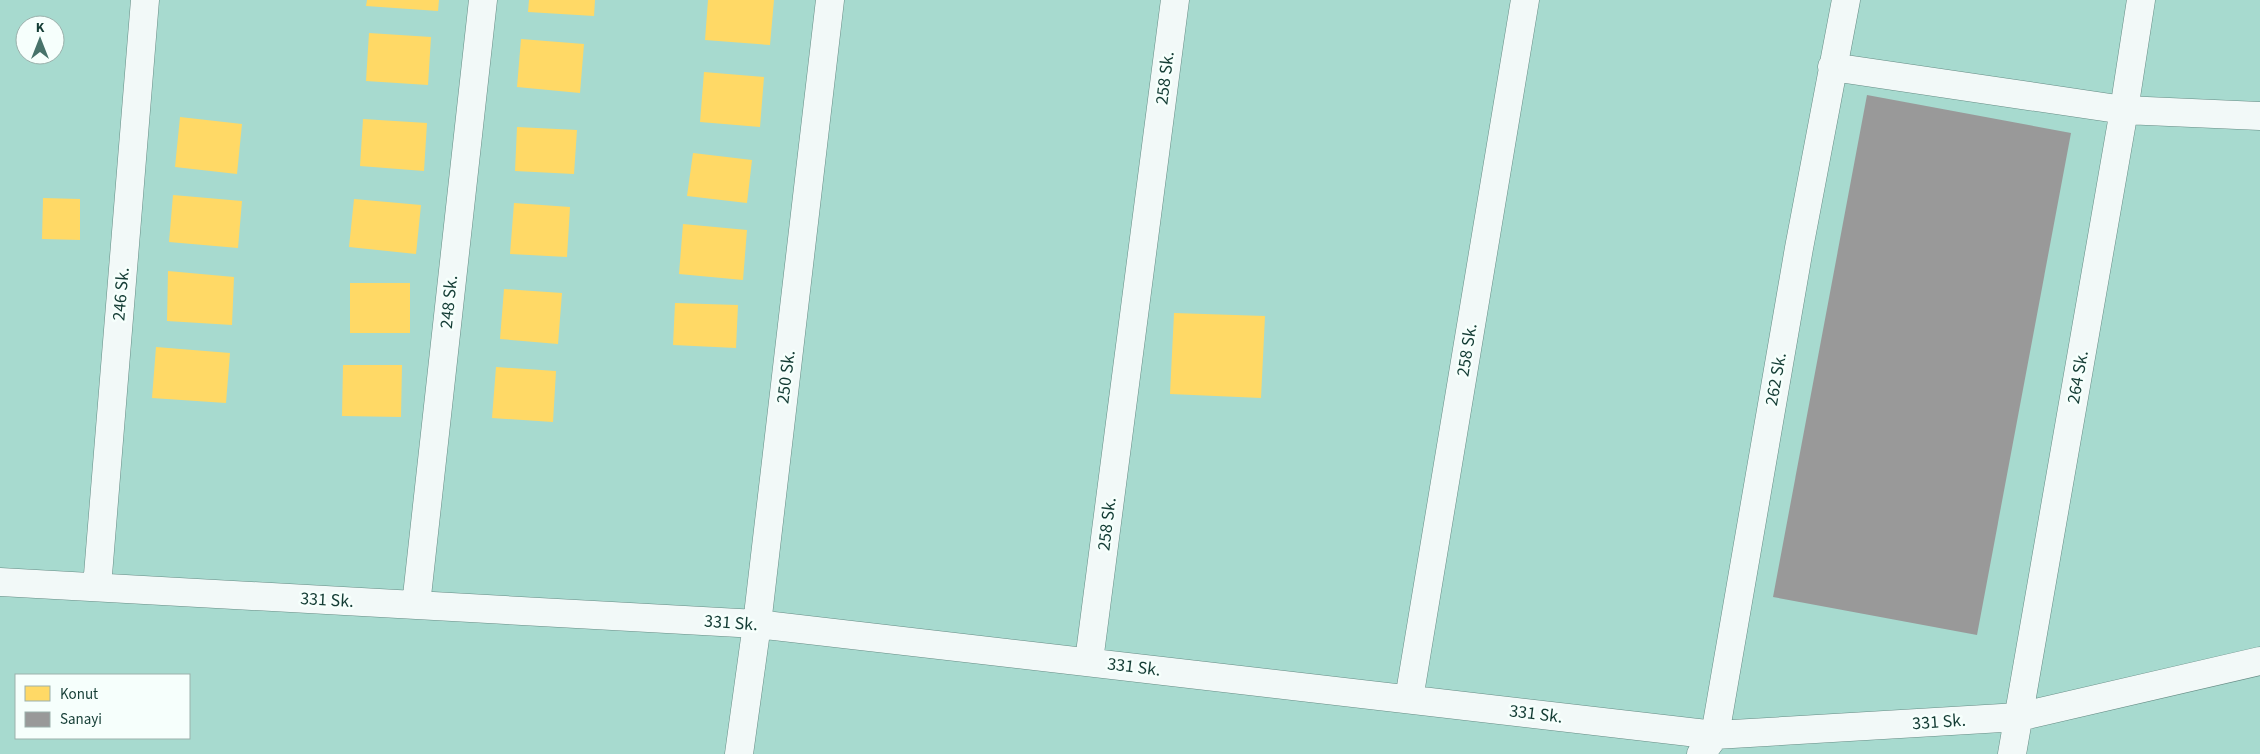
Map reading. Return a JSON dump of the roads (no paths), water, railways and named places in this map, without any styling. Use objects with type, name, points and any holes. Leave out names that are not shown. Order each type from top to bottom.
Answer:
[{"type":"street","name":"246 Sk.","points":[[96,587],[145,0]]},
{"type":"street","name":"248 Sk.","points":[[416,605],[483,0]]},
{"type":"street","name":"250 Sk.","points":[[739,754],[757,624],[830,0]]},
{"type":"street","name":"258 Sk.","points":[[1089,661],[1175,0]]},
{"type":"street","name":"258 Sk.","points":[[1409,699],[1525,0]]},
{"type":"street","name":"262 Sk.","points":[[1708,745],[1846,0]]},
{"type":"street","name":"264 Sk.","points":[[2012,754],[2142,0]]},
{"type":"street","points":[[1832,68],[2124,110],[2260,116]]},
{"type":"street","name":"331 Sk.","points":[[0,582],[757,624],[1409,699],[1708,745],[2019,717],[2260,661]]}]
